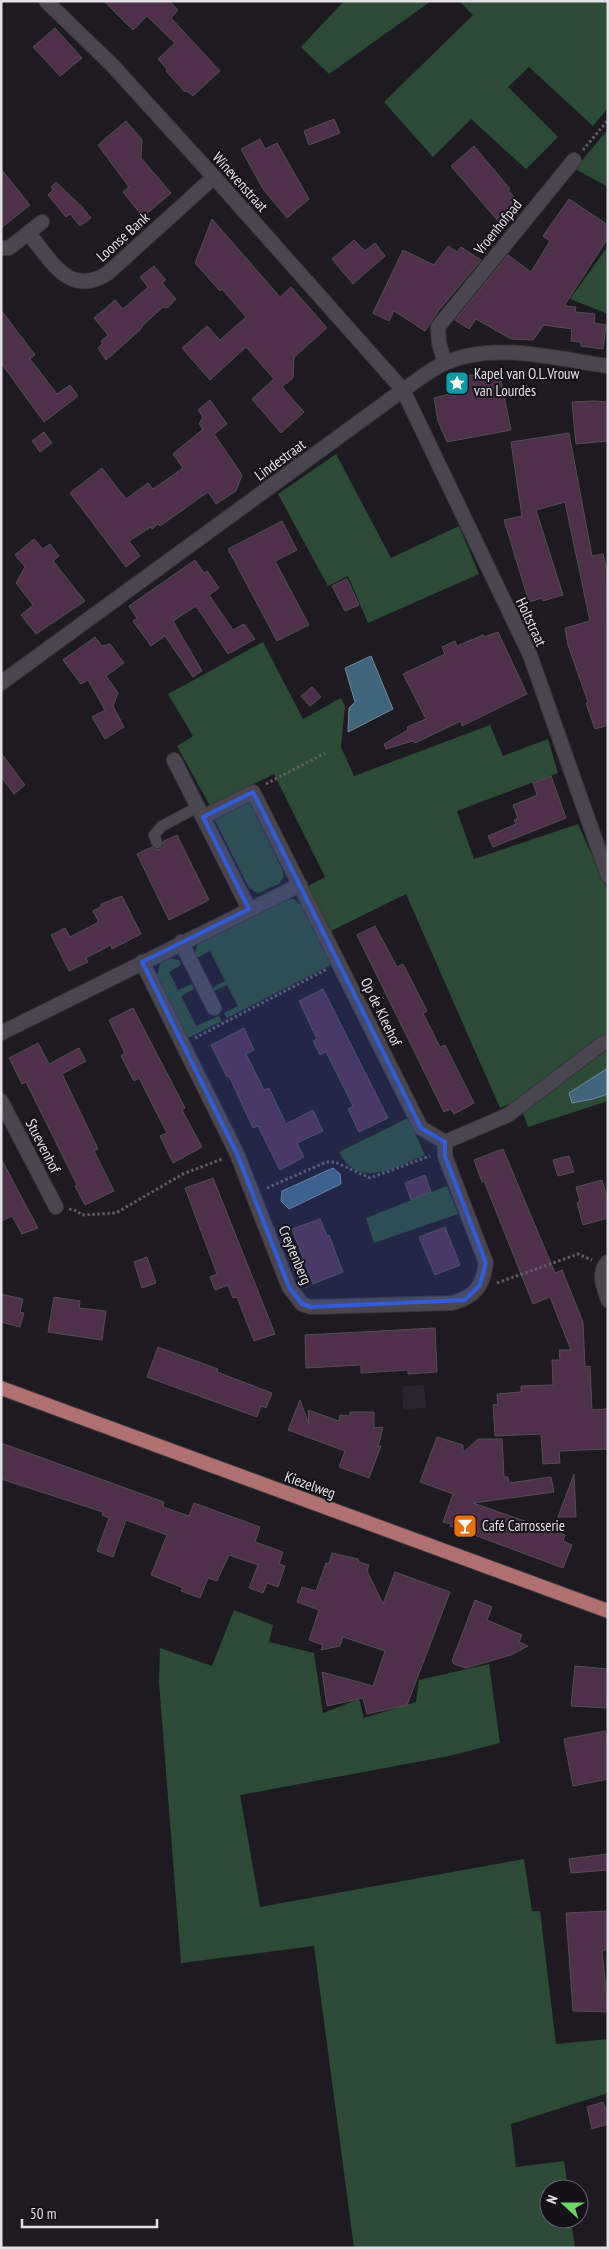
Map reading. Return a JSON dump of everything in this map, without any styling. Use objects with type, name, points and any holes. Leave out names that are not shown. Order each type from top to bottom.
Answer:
[{"type":"main road","name":"Kiezelweg","points":[[1,1388],[608,1611]]},
{"type":"street","name":"Winevenstraat","points":[[46,1],[113,66],[404,390]]},
{"type":"street","name":"Vroenhofpad","points":[[445,363],[439,343],[438,327],[574,160]]},
{"type":"street","name":"Loonse Bank","points":[[29,234],[66,277],[78,283],[96,281],[108,273],[214,177]]},
{"type":"street","points":[[1,248],[9,248],[42,222]]},
{"type":"street","name":"Lindestraat","points":[[1,683],[404,390],[445,363],[472,354],[502,351],[608,366]]},
{"type":"street","name":"Holtstraat","points":[[404,390],[530,655],[608,876]]},
{"type":"street","points":[[174,760],[249,909]]},
{"type":"street","points":[[200,812],[253,792]]},
{"type":"street","name":"Op de Kleehof","points":[[253,792],[420,1128],[445,1147]]},
{"type":"street","points":[[1,1033],[300,885]]},
{"type":"street","points":[[182,942],[214,1008]]},
{"type":"street","name":"Creytenberg","points":[[142,962],[237,1154],[289,1287],[302,1304],[311,1308],[452,1302],[464,1300],[474,1294],[480,1285]]},
{"type":"street","points":[[480,1285],[484,1277],[486,1263],[445,1156],[445,1147],[508,1115],[603,1043],[608,1042]]},
{"type":"street","name":"Stuevenhof","points":[[1,1101],[56,1207]]},
{"type":"street","points":[[606,1264],[602,1281],[608,1300]]},
{"type":"lane","points":[[157,842],[154,835],[162,826],[200,812]]},
{"type":"path","points":[[574,160],[608,120]]},
{"type":"path","points":[[253,792],[325,753]]},
{"type":"path","points":[[183,1044],[339,963]]},
{"type":"path","points":[[253,1194],[326,1162],[335,1162],[370,1178],[445,1147]]},
{"type":"path","points":[[56,1207],[77,1210],[82,1215],[116,1214],[183,1174],[237,1154]]},
{"type":"path","points":[[480,1285],[488,1287],[578,1254],[606,1264]]},
{"type":"highlighted area","points":[[253,792],[421,1128],[445,1142],[445,1156],[486,1263],[480,1285],[465,1300],[311,1307],[302,1304],[289,1287],[237,1154],[142,962],[249,909],[203,817]]},
{"type":"shaded area","points":[[424,1385],[426,1408],[403,1409],[402,1386]]},
{"type":"green space","points":[[344,1],[431,1],[329,74],[301,47]]},
{"type":"green space","points":[[459,1],[608,1],[608,108],[593,126],[529,67],[508,87],[558,137],[526,169],[471,119],[433,157],[384,102],[473,15]]},
{"type":"green space","points":[[608,129],[608,187],[575,169]]},
{"type":"green space","points":[[608,246],[608,314],[570,299]]},
{"type":"green space","points":[[336,454],[391,558],[459,526],[479,574],[368,623],[348,576],[328,586],[278,494]]},
{"type":"green space","points":[[263,642],[303,719],[341,698],[345,706],[341,747],[354,776],[490,725],[503,756],[548,739],[558,773],[457,811],[474,859],[578,824],[608,891],[608,1036],[515,1102],[500,1108],[406,894],[331,931],[308,886],[325,877],[274,774],[210,806],[177,746],[193,736],[168,694]]},
{"type":"green space","points":[[248,799],[282,869],[284,877],[279,884],[258,893],[249,888],[213,817]]},
{"type":"green space","points":[[294,899],[301,905],[331,965],[227,1018],[224,1013],[238,1006],[227,985],[214,991],[212,988],[225,981],[210,951],[197,958],[195,953],[198,943],[283,900]]},
{"type":"green space","points":[[169,958],[179,960],[181,965],[169,972],[178,990],[192,984],[194,989],[181,996],[196,1026],[219,1016],[222,1021],[188,1038],[157,975],[160,963]]},
{"type":"green space","points":[[608,1049],[608,1101],[528,1127],[523,1113]]},
{"type":"green space","points":[[408,1118],[425,1155],[390,1169],[367,1173],[356,1170],[347,1164],[339,1152]]},
{"type":"green space","points":[[447,1186],[458,1214],[374,1243],[366,1218]]},
{"type":"green space","points":[[234,1610],[273,1625],[269,1642],[314,1653],[323,1713],[359,1699],[364,1718],[416,1702],[419,1680],[489,1664],[500,1743],[449,1756],[240,1795],[260,1907],[524,1859],[532,1911],[540,1911],[556,2044],[608,2039],[608,2093],[511,2124],[516,2167],[564,2161],[567,2179],[539,2179],[539,2229],[572,2229],[575,2248],[354,2248],[314,1946],[181,1963],[159,1682],[160,1648],[212,1666]]},
{"type":"water","points":[[371,656],[393,709],[348,732],[349,708],[355,702],[345,668]]},
{"type":"water","points":[[608,1068],[608,1094],[572,1103],[569,1093]]},
{"type":"water","points":[[333,1168],[340,1174],[341,1184],[289,1209],[281,1201],[282,1191]]},
{"type":"building","points":[[104,1],[169,1],[178,10],[171,18],[220,71],[193,96],[187,91],[185,92],[158,59],[175,43],[147,16],[133,30]]},
{"type":"building","points":[[55,28],[82,58],[60,76],[33,47]]},
{"type":"building","points":[[334,119],[340,133],[309,145],[304,131]]},
{"type":"building","points":[[126,121],[142,140],[141,158],[171,193],[143,217],[123,192],[129,187],[98,145]]},
{"type":"building","points":[[260,139],[265,149],[277,143],[309,199],[287,218],[263,189],[241,149]]},
{"type":"building","points":[[474,146],[510,189],[508,190],[519,203],[498,221],[451,166]]},
{"type":"building","points":[[1,169],[30,205],[1,228]]},
{"type":"building","points":[[56,182],[91,218],[80,226],[70,214],[66,217],[48,195],[53,190],[51,187]]},
{"type":"building","points":[[569,199],[608,225],[608,238],[564,306],[576,307],[575,312],[595,314],[594,323],[606,325],[603,349],[581,346],[581,342],[571,341],[572,329],[544,325],[533,340],[511,339],[476,319],[469,329],[455,320],[508,255],[531,272],[550,241],[543,236]]},
{"type":"building","points":[[212,219],[280,297],[291,287],[327,328],[294,357],[293,378],[282,387],[304,412],[281,433],[252,399],[274,379],[246,347],[210,380],[182,348],[207,326],[220,340],[246,317],[222,289],[220,291],[195,263]]},
{"type":"building","points":[[354,240],[365,251],[375,243],[385,256],[353,284],[332,259]]},
{"type":"building","points":[[448,246],[457,252],[461,247],[481,260],[439,310],[425,331],[394,311],[389,321],[373,313],[403,250],[434,265]]},
{"type":"building","points":[[154,266],[166,280],[162,283],[176,299],[167,308],[163,307],[106,360],[98,348],[103,343],[101,341],[108,335],[94,318],[115,300],[123,309],[148,287],[140,277]]},
{"type":"building","points":[[1,310],[35,355],[30,359],[57,394],[70,385],[78,396],[44,422],[1,363]]},
{"type":"building","points":[[483,373],[484,378],[500,376],[511,430],[447,442],[438,421],[434,398],[465,390],[463,377]]},
{"type":"building","points":[[210,400],[227,424],[214,434],[242,475],[236,491],[216,504],[208,492],[160,526],[158,524],[152,529],[151,527],[129,541],[140,556],[126,567],[70,493],[102,468],[126,499],[148,483],[153,489],[183,468],[173,454],[203,429],[199,424],[203,417],[198,410]]},
{"type":"building","points":[[572,402],[608,402],[608,441],[576,444]]},
{"type":"building","points":[[44,432],[52,443],[40,452],[32,441]]},
{"type":"building","points":[[569,433],[592,556],[603,554],[607,571],[608,725],[595,729],[586,703],[588,702],[568,645],[565,628],[590,621],[565,502],[536,510],[563,595],[543,601],[542,598],[529,602],[504,520],[522,516],[511,442]]},
{"type":"building","points":[[282,521],[297,550],[275,561],[309,625],[277,641],[228,549]]},
{"type":"building","points":[[34,539],[43,549],[50,544],[59,556],[53,561],[85,601],[36,634],[21,615],[33,605],[16,583],[25,567],[15,555]]},
{"type":"building","points":[[195,560],[204,573],[207,571],[219,588],[209,595],[233,630],[244,624],[255,639],[228,654],[196,606],[173,621],[202,671],[193,677],[165,636],[151,646],[133,621],[137,618],[129,606]]},
{"type":"building","points":[[347,579],[359,605],[345,611],[332,586]]},
{"type":"building","points":[[498,632],[527,694],[462,726],[461,721],[415,743],[413,741],[386,749],[384,744],[408,730],[407,727],[426,719],[403,674],[445,654],[442,647],[455,641],[457,646],[483,635],[484,637]]},
{"type":"building","points":[[95,637],[102,646],[110,644],[124,663],[106,676],[118,693],[113,706],[124,727],[105,739],[92,717],[105,710],[88,680],[81,684],[63,660]]},
{"type":"building","points":[[312,687],[321,697],[310,706],[301,696]]},
{"type":"building","points":[[1,753],[25,785],[14,794],[1,777]]},
{"type":"building","points":[[551,776],[566,818],[493,847],[488,836],[516,824],[514,820],[518,818],[513,805],[535,796],[537,794],[533,783]]},
{"type":"building","points":[[177,835],[209,900],[169,920],[137,854],[152,847],[155,850],[160,849],[164,841]]},
{"type":"building","points":[[122,896],[141,934],[112,949],[111,945],[86,958],[88,962],[69,971],[51,935],[65,928],[70,937],[99,922],[93,911],[101,907],[101,904]]},
{"type":"building","points":[[375,926],[397,967],[403,964],[427,1011],[423,1013],[440,1047],[445,1045],[474,1103],[454,1114],[451,1109],[444,1112],[357,935]]},
{"type":"building","points":[[323,989],[388,1118],[359,1132],[348,1109],[353,1106],[326,1052],[320,1055],[313,1041],[317,1039],[299,1001]]},
{"type":"building","points":[[133,1008],[185,1108],[182,1110],[202,1147],[173,1163],[160,1136],[167,1133],[139,1078],[134,1081],[121,1056],[125,1053],[109,1020]]},
{"type":"building","points":[[244,1028],[254,1050],[246,1054],[264,1090],[269,1088],[286,1124],[313,1110],[323,1131],[297,1143],[304,1157],[280,1170],[258,1126],[253,1128],[229,1076],[227,1077],[211,1045]]},
{"type":"building","points":[[38,1043],[49,1064],[79,1048],[86,1061],[62,1074],[98,1149],[94,1151],[114,1191],[85,1205],[26,1082],[22,1084],[9,1058]]},
{"type":"building","points":[[503,1149],[555,1273],[562,1270],[583,1322],[585,1367],[590,1366],[592,1410],[608,1409],[608,1449],[559,1451],[560,1463],[543,1464],[541,1434],[495,1436],[493,1405],[498,1404],[497,1394],[521,1392],[521,1386],[553,1385],[552,1360],[560,1360],[559,1350],[571,1350],[550,1297],[533,1304],[474,1160]]},
{"type":"building","points":[[569,1156],[574,1172],[558,1176],[553,1160]]},
{"type":"building","points":[[1,1158],[38,1228],[22,1234],[12,1216],[1,1221]]},
{"type":"building","points":[[425,1175],[431,1192],[411,1200],[405,1183]]},
{"type":"building","points":[[213,1178],[275,1334],[254,1341],[237,1297],[233,1298],[228,1285],[215,1290],[210,1277],[217,1274],[185,1188]]},
{"type":"building","points":[[602,1180],[608,1201],[608,1218],[583,1225],[577,1203],[580,1202],[576,1187]]},
{"type":"building","points":[[320,1219],[327,1236],[329,1235],[343,1272],[313,1284],[292,1229]]},
{"type":"building","points":[[445,1227],[460,1265],[435,1275],[419,1237]]},
{"type":"building","points":[[147,1257],[156,1283],[142,1288],[134,1262]]},
{"type":"building","points":[[1,1294],[23,1299],[20,1312],[24,1313],[20,1327],[1,1322]]},
{"type":"building","points":[[54,1297],[80,1301],[79,1308],[106,1311],[102,1340],[48,1332]]},
{"type":"building","points":[[435,1328],[437,1372],[408,1374],[408,1370],[361,1373],[361,1365],[306,1368],[305,1335]]},
{"type":"building","points":[[158,1347],[218,1369],[217,1372],[272,1393],[266,1408],[261,1406],[257,1417],[147,1377]]},
{"type":"building","points":[[300,1400],[309,1424],[308,1410],[339,1421],[340,1415],[350,1416],[350,1412],[374,1412],[374,1428],[383,1427],[378,1447],[381,1446],[369,1478],[339,1467],[345,1451],[288,1430]]},
{"type":"building","points":[[437,1437],[463,1445],[463,1453],[478,1439],[502,1439],[504,1477],[508,1477],[509,1483],[551,1477],[554,1492],[473,1503],[565,1535],[563,1541],[572,1545],[563,1568],[443,1522],[453,1494],[420,1482]]},
{"type":"building","points":[[1,1443],[164,1502],[163,1507],[189,1516],[194,1503],[260,1527],[255,1542],[283,1552],[279,1564],[285,1566],[278,1587],[267,1583],[263,1593],[249,1588],[258,1565],[229,1555],[217,1581],[208,1578],[200,1598],[181,1591],[183,1588],[151,1575],[167,1535],[126,1520],[113,1557],[97,1551],[109,1518],[102,1515],[103,1512],[1,1479]]},
{"type":"building","points":[[574,1474],[576,1517],[558,1517]]},
{"type":"building","points":[[332,1553],[358,1559],[359,1562],[369,1565],[367,1571],[383,1604],[395,1572],[450,1592],[407,1705],[367,1714],[363,1698],[327,1706],[322,1672],[373,1686],[385,1651],[343,1637],[340,1646],[321,1650],[323,1645],[309,1640],[319,1610],[297,1602],[302,1587],[316,1591],[326,1563],[329,1563]]},
{"type":"building","points":[[475,1600],[492,1607],[487,1620],[522,1635],[519,1642],[528,1646],[511,1655],[466,1668],[454,1664],[452,1661]]},
{"type":"building","points":[[575,1666],[608,1669],[607,1708],[571,1706]]},
{"type":"building","points":[[605,1731],[608,1744],[608,1779],[573,1786],[564,1739]]},
{"type":"building","points":[[608,1854],[608,1870],[571,1873],[569,1859]]},
{"type":"building","points":[[608,1911],[608,1950],[602,1950],[608,2012],[573,2011],[566,1913]]},
{"type":"building","points":[[603,2102],[608,2114],[608,2124],[592,2129],[587,2107]]},
{"type":"place","name":"Kapel van O.L.Vrouw van Lourdes","points":[[457,383]]},
{"type":"place","name":"Café Carrosserie","points":[[465,1526]]}]
